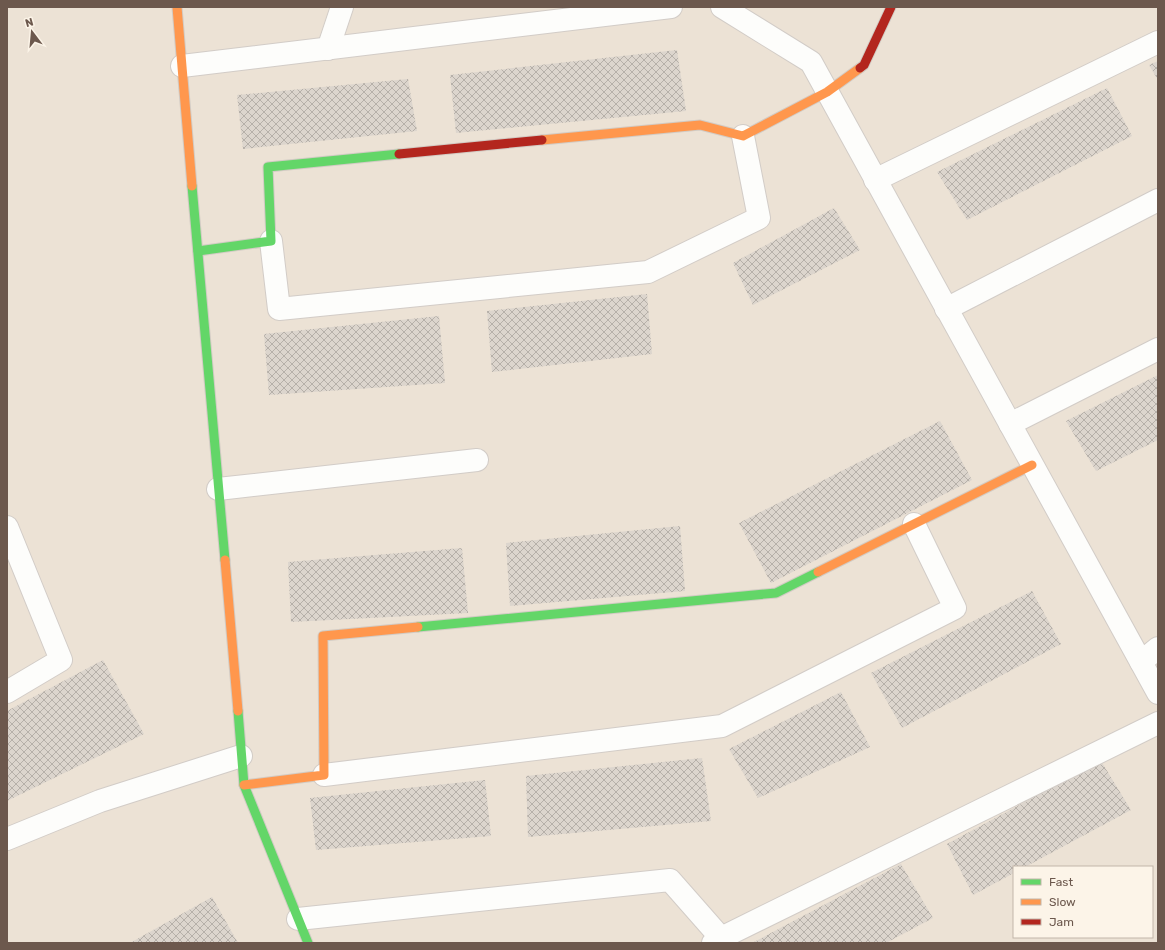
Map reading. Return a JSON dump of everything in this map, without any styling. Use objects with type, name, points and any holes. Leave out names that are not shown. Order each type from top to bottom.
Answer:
[{"type":"street","points":[[177,7],[244,785],[308,943]]},
{"type":"street","points":[[328,49],[342,7]]},
{"type":"street","points":[[182,66],[671,7]]},
{"type":"street","points":[[743,136],[759,218],[648,272],[279,309],[271,241],[268,167],[700,125],[743,136],[827,92],[864,65],[891,7]]},
{"type":"street","points":[[729,9],[811,62],[1158,693]]},
{"type":"street","points":[[875,180],[1158,42]]},
{"type":"street","points":[[946,309],[1158,200]]},
{"type":"street","points":[[198,251],[271,241]]},
{"type":"street","points":[[1010,424],[1158,349]]},
{"type":"street","points":[[218,489],[477,460]]},
{"type":"street","points":[[324,775],[323,636],[776,593],[1032,465]]},
{"type":"street","points":[[244,785],[722,726],[955,608],[914,524]]},
{"type":"street","points":[[7,527],[61,660],[7,692]]},
{"type":"street","points":[[1141,662],[1158,648]]},
{"type":"street","points":[[298,919],[670,880],[717,940],[1158,723]]},
{"type":"street","points":[[7,839],[100,801],[241,756]]},
{"type":"shaded area","points":[[7,7],[1158,7],[1158,943],[7,943]]},
{"type":"building","points":[[677,50],[686,111],[456,133],[450,75]]},
{"type":"building","points":[[1158,61],[1158,80],[1149,65]]},
{"type":"building","points":[[408,79],[417,131],[243,149],[237,95]]},
{"type":"building","points":[[1107,88],[1132,136],[967,220],[937,172]]},
{"type":"building","points":[[834,208],[860,250],[753,305],[733,263]]},
{"type":"building","points":[[647,294],[652,354],[492,372],[487,311]]},
{"type":"building","points":[[439,316],[445,383],[269,395],[264,334]]},
{"type":"building","points":[[1158,375],[1158,440],[1096,471],[1066,421]]},
{"type":"building","points":[[940,421],[972,480],[771,583],[739,523]]},
{"type":"building","points":[[680,526],[685,591],[510,606],[506,543]]},
{"type":"building","points":[[462,548],[468,613],[291,622],[288,562]]},
{"type":"building","points":[[1032,591],[1061,644],[902,728],[871,673]]},
{"type":"building","points":[[103,660],[144,734],[7,801],[7,711]]},
{"type":"building","points":[[841,692],[870,747],[758,798],[729,749]]},
{"type":"building","points":[[702,758],[711,821],[528,837],[526,776]]},
{"type":"building","points":[[1101,761],[1131,810],[1027,866],[1013,866],[1013,874],[973,895],[947,844]]},
{"type":"building","points":[[485,780],[491,836],[316,850],[310,798]]},
{"type":"building","points":[[901,864],[933,918],[886,943],[754,942]]},
{"type":"building","points":[[212,897],[238,943],[130,943]]},
{"type":"traffic: fast","points":[[198,251],[271,241],[268,167],[399,154]]},
{"type":"traffic: fast","points":[[192,186],[225,560]]},
{"type":"traffic: fast","points":[[418,627],[776,593],[818,572]]},
{"type":"traffic: fast","points":[[238,711],[244,785],[308,943]]},
{"type":"traffic: slow","points":[[177,7],[192,186]]},
{"type":"traffic: slow","points":[[542,140],[700,125],[743,136],[827,92],[860,68]]},
{"type":"traffic: slow","points":[[818,572],[1032,465]]},
{"type":"traffic: slow","points":[[225,560],[238,711]]},
{"type":"traffic: slow","points":[[244,785],[324,775],[323,636],[418,627]]},
{"type":"traffic: jam","points":[[860,68],[864,65],[891,7]]},
{"type":"traffic: jam","points":[[399,154],[542,140]]}]
